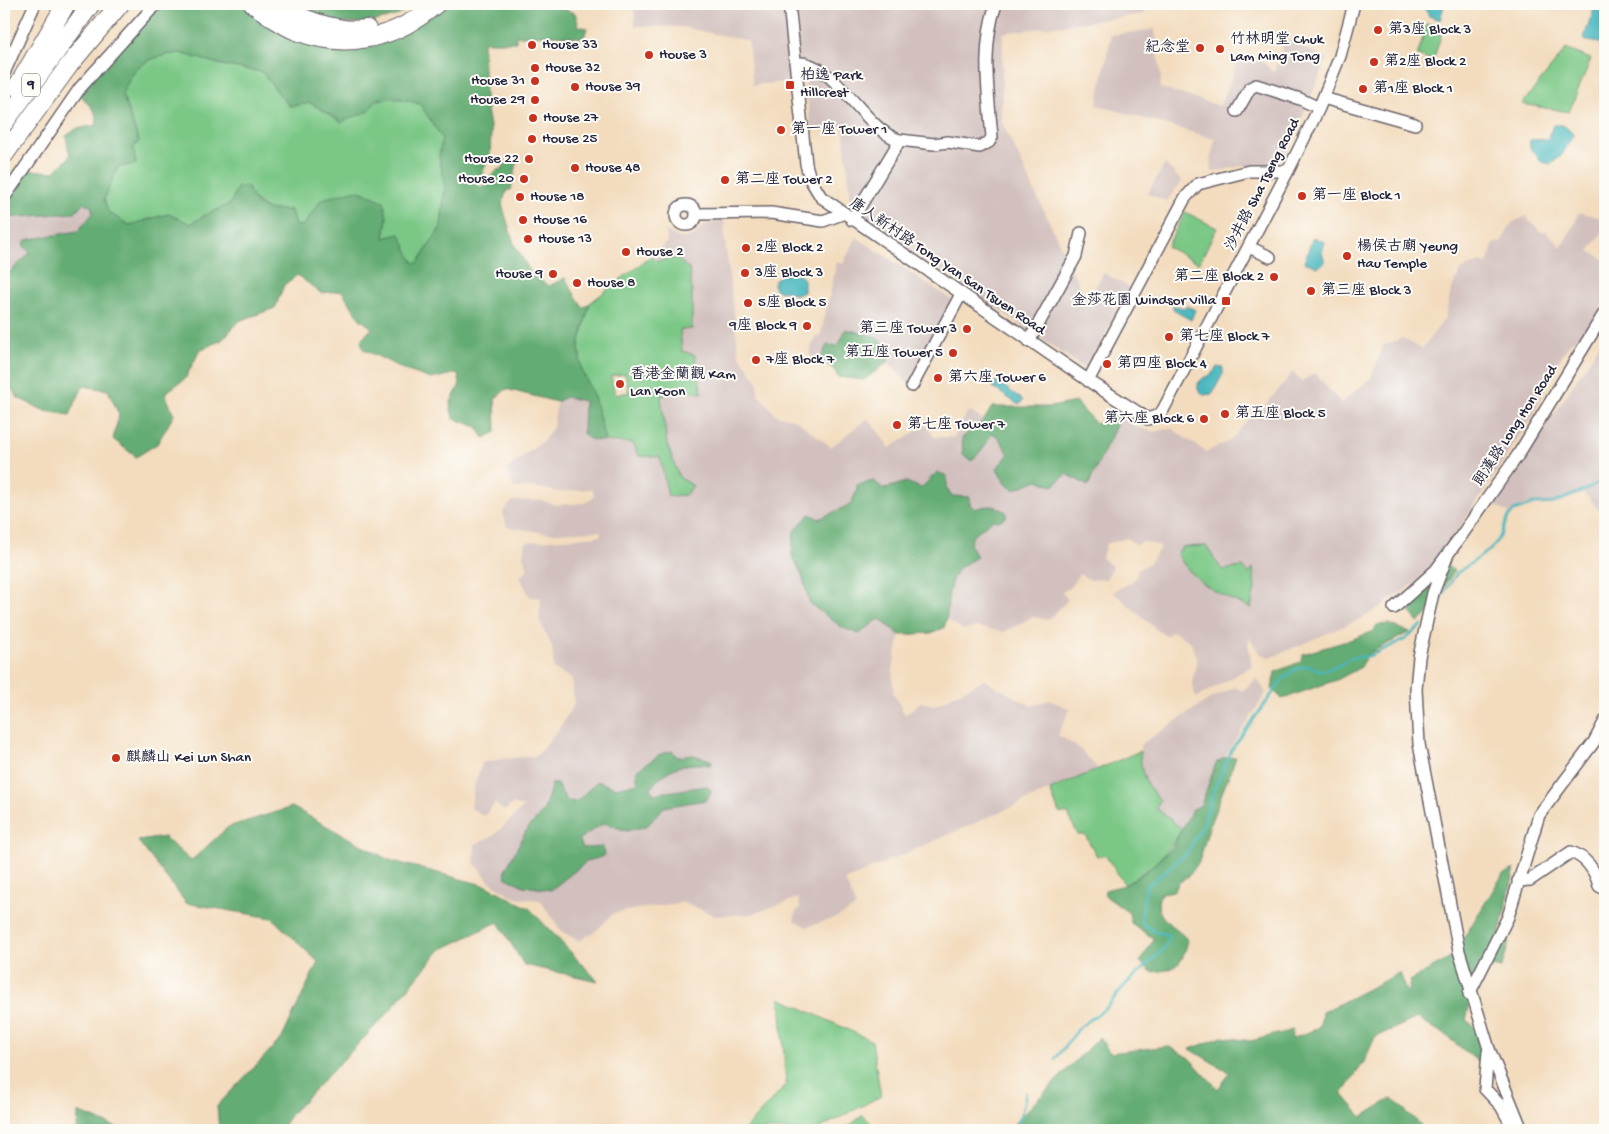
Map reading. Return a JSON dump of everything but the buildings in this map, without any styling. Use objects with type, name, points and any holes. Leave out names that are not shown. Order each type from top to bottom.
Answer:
[{"type":"highway","points":[[4,109],[66,4]]},
{"type":"highway","name":"9","points":[[4,123],[92,4]]},
{"type":"highway","name":"9","points":[[4,155],[70,64],[120,4]]},
{"type":"highway","points":[[253,4],[279,22],[298,32],[339,41],[374,38],[401,28],[419,18],[436,4]]},
{"type":"highway","points":[[275,4],[312,21],[332,27],[354,29],[371,28],[392,22],[422,4]]},
{"type":"street","points":[[4,72],[35,4]]},
{"type":"street","points":[[4,198],[80,88],[156,4]]},
{"type":"street","name":"唐人新村路 Tong Yan San Tsuen Road","points":[[789,4],[807,172],[821,198],[1088,381],[1148,419]]},
{"type":"street","points":[[795,63],[806,63],[816,68],[849,96],[881,130],[900,140],[934,144],[948,142],[980,147],[989,142],[992,137],[985,57],[987,34],[996,4]]},
{"type":"street","name":"沙井路 Sha Tseng Road","points":[[1148,419],[1159,415],[1163,410],[1288,172],[1321,103],[1340,56],[1354,4]]},
{"type":"street","points":[[1237,111],[1250,88],[1256,85],[1300,99],[1415,124]]},
{"type":"street","points":[[696,214],[772,213],[824,221],[847,217],[900,140]]},
{"type":"street","points":[[1088,381],[1185,198],[1198,184],[1249,171],[1288,172]]},
{"type":"street","points":[[1029,341],[1076,256],[1081,233]]},
{"type":"street","points":[[1249,247],[1270,256]]},
{"type":"street","points":[[912,386],[961,294]]},
{"type":"street","name":"朗漢路 Long Hon Road","points":[[1394,608],[1436,570],[1518,456],[1605,312]]},
{"type":"street","name":"朗漢路 Long Hon Road","points":[[1448,554],[1433,593],[1424,629],[1416,689],[1417,726],[1421,762],[1459,951],[1489,1049],[1522,1130]]},
{"type":"street","points":[[1514,1130],[1501,1106],[1485,1089],[1488,1049],[1473,1012],[1469,994],[1508,917],[1539,815],[1594,742],[1605,721]]},
{"type":"street","points":[[1518,881],[1530,880],[1571,852],[1583,856],[1596,874],[1599,886],[1605,889]]},
{"type":"shaded area","points":[[634,4],[1145,4],[1144,14],[1003,33],[1001,120],[1082,291],[1118,310],[1087,370],[852,210],[843,126],[811,129],[805,80],[753,85],[748,41],[682,27],[635,26]]},
{"type":"shaded area","points":[[1155,29],[1161,78],[1160,88],[1220,106],[1239,59],[1262,61],[1274,73],[1285,39],[1327,59],[1284,159],[1281,159],[1276,166],[1242,166],[1212,172],[1211,157],[1215,139],[1097,105],[1111,35]]},
{"type":"shaded area","points":[[1165,164],[1182,181],[1167,201],[1147,194]]},
{"type":"shaded area","points":[[83,203],[91,206],[93,213],[78,231],[26,240],[30,253],[4,278],[4,218],[74,213]]},
{"type":"shaded area","points":[[1582,213],[1605,219],[1604,230],[1589,251],[1605,260],[1605,300],[1595,320],[1570,343],[1551,373],[1533,415],[1437,563],[1417,582],[1363,618],[1270,658],[1259,653],[1250,638],[1248,643],[1252,666],[1196,698],[1192,684],[1197,658],[1191,642],[1173,631],[1166,636],[1113,592],[1133,581],[1137,576],[1137,570],[1150,563],[1161,546],[1144,542],[1136,545],[1127,538],[1106,544],[1102,558],[1113,567],[1106,579],[1091,580],[1079,574],[1071,587],[1062,592],[1068,600],[1048,620],[1033,617],[1004,632],[977,627],[963,630],[948,620],[952,580],[958,570],[977,557],[970,544],[973,536],[994,520],[990,505],[975,509],[951,496],[947,489],[947,476],[921,488],[906,482],[884,489],[857,485],[858,490],[851,504],[819,519],[792,555],[802,575],[810,604],[843,628],[859,634],[879,619],[900,635],[893,670],[893,692],[905,715],[920,702],[935,705],[984,680],[1031,706],[1050,700],[1070,709],[1058,735],[1079,748],[1098,769],[845,880],[856,907],[838,917],[807,927],[794,921],[796,912],[800,908],[798,898],[752,914],[715,916],[684,902],[614,913],[597,930],[579,941],[561,931],[540,900],[515,898],[489,881],[474,862],[475,844],[493,836],[524,807],[513,804],[504,811],[495,803],[484,816],[471,808],[474,787],[482,763],[536,756],[558,731],[574,704],[572,679],[554,669],[552,647],[539,620],[541,598],[530,597],[520,577],[528,569],[523,556],[526,542],[600,536],[601,531],[547,533],[507,527],[503,512],[512,501],[541,500],[556,505],[584,503],[594,497],[592,489],[559,492],[533,487],[514,488],[506,470],[544,440],[553,427],[557,402],[565,397],[584,401],[583,433],[594,441],[633,443],[660,456],[668,496],[693,486],[679,477],[667,444],[661,396],[681,390],[702,392],[695,355],[682,351],[680,329],[692,328],[669,258],[656,261],[651,256],[667,243],[666,231],[680,238],[694,236],[705,225],[724,219],[739,355],[758,382],[758,394],[776,415],[796,420],[831,447],[868,418],[890,448],[926,425],[934,437],[954,437],[968,411],[984,420],[962,438],[985,446],[991,433],[997,437],[1009,454],[1014,490],[1037,480],[1053,486],[1067,474],[1088,486],[1120,417],[1140,428],[1155,432],[1171,428],[1206,452],[1231,440],[1259,406],[1264,407],[1293,372],[1302,381],[1315,373],[1341,403],[1371,378],[1383,346],[1402,338],[1422,349],[1445,318],[1451,291],[1461,270],[1480,262],[1487,264],[1494,243],[1501,242],[1512,223],[1526,216],[1541,232],[1546,231],[1561,247],[1576,221],[1577,214]],"holes":[[[1206,546],[1222,570],[1249,574],[1252,569],[1251,607],[1183,547]],[[694,755],[703,757],[710,765],[696,763],[673,768],[659,776],[651,788],[653,795],[675,793],[706,799],[664,807],[647,826],[628,831],[604,823],[579,839],[582,848],[604,856],[586,862],[551,890],[506,878],[505,871],[526,831],[544,809],[557,784],[567,801],[576,802],[597,781],[616,788],[638,783],[677,757]]]},
{"type":"shaded area","points":[[856,237],[960,305],[914,390],[888,362],[885,345],[827,345],[820,360],[813,360],[809,353],[816,336],[820,338],[837,262],[843,264]]},
{"type":"shaded area","points":[[1103,273],[1129,287],[1120,305],[1093,292]]},
{"type":"shaded area","points":[[1605,336],[1605,513],[1599,510],[1584,493],[1554,505],[1535,506],[1510,514],[1495,505]]},
{"type":"shaded area","points":[[1257,678],[1266,693],[1224,758],[1216,763],[1201,805],[1192,810],[1182,829],[1155,807],[1160,800],[1147,787],[1141,765],[1140,745],[1208,700],[1235,687],[1242,691]]},
{"type":"green space","points":[[149,4],[245,4],[344,46],[435,4],[548,4],[575,13],[579,26],[587,28],[584,38],[554,35],[516,36],[516,42],[483,42],[485,98],[491,132],[490,155],[477,185],[482,187],[497,170],[502,169],[508,159],[517,161],[511,190],[507,190],[502,204],[514,244],[533,276],[549,286],[565,278],[583,308],[590,303],[579,345],[581,368],[595,400],[605,441],[590,439],[583,433],[584,401],[565,397],[557,402],[506,389],[495,399],[496,432],[484,438],[477,427],[453,418],[450,404],[460,384],[458,373],[431,379],[405,370],[363,349],[361,340],[372,328],[360,319],[342,291],[321,293],[297,275],[284,285],[275,308],[239,321],[222,340],[200,350],[185,379],[165,393],[174,415],[157,444],[136,457],[113,439],[119,415],[108,390],[83,386],[70,415],[45,411],[18,398],[4,378],[4,278],[30,253],[23,245],[26,240],[78,231],[93,213],[91,206],[83,203],[74,213],[4,218],[4,190],[10,187],[12,174],[16,169],[54,172],[70,156],[66,136],[76,129],[97,125],[95,112],[78,92]],"holes":[[[180,53],[226,66],[262,72],[289,106],[311,103],[341,122],[369,111],[376,99],[399,98],[420,104],[442,138],[439,157],[445,187],[441,227],[418,263],[413,262],[400,234],[384,238],[387,218],[384,201],[357,190],[322,199],[304,225],[295,226],[291,210],[264,208],[255,201],[248,187],[238,187],[230,204],[205,215],[191,224],[168,214],[129,225],[108,212],[104,199],[118,167],[136,164],[133,148],[139,141],[122,94],[132,75],[144,63],[159,57]]]},
{"type":"green space","points":[[291,4],[412,4],[399,15],[368,23],[333,23]]},
{"type":"green space","points":[[1427,24],[1443,29],[1433,61],[1417,56]]},
{"type":"green space","points":[[1566,49],[1591,59],[1569,112],[1522,104]]},
{"type":"green space","points":[[180,53],[226,66],[262,72],[289,106],[311,103],[341,122],[370,103],[378,100],[406,100],[420,104],[442,138],[439,157],[445,187],[441,227],[418,263],[412,262],[400,234],[384,238],[387,218],[322,199],[304,225],[295,226],[291,210],[267,210],[238,187],[230,204],[205,215],[191,224],[168,214],[129,225],[108,212],[104,199],[118,167],[136,164],[133,148],[139,141],[122,94],[132,75],[144,63],[159,57]]},
{"type":"green space","points":[[1185,212],[1217,228],[1199,263],[1167,247]]},
{"type":"green space","points":[[651,256],[656,261],[677,258],[689,269],[692,292],[692,329],[680,330],[682,351],[695,355],[702,393],[681,390],[661,396],[667,444],[679,477],[693,486],[685,495],[668,496],[660,457],[639,456],[633,443],[605,441],[595,400],[581,368],[579,345],[590,303]],"holes":[[[625,374],[629,392],[615,395],[611,376]]]},
{"type":"green space","points":[[846,329],[874,336],[885,345],[888,362],[864,380],[838,377],[834,369],[820,360],[827,345],[838,346]]},
{"type":"green space","points":[[1076,402],[1096,424],[1114,414],[1120,417],[1088,486],[1067,474],[1053,486],[1037,480],[1014,490],[1004,482],[997,468],[1009,454],[998,437],[992,433],[985,446],[972,461],[963,455],[962,438],[984,420],[992,407],[1050,407]]},
{"type":"green space","points":[[937,472],[947,476],[947,488],[952,496],[970,497],[970,505],[975,509],[992,506],[1007,513],[1006,517],[999,521],[993,520],[973,535],[970,544],[977,557],[961,567],[953,577],[949,591],[944,628],[931,633],[900,635],[879,619],[859,634],[843,628],[810,604],[802,575],[792,555],[794,531],[810,514],[819,519],[851,504],[857,490],[857,485],[874,481],[884,489],[906,482],[921,488]]},
{"type":"green space","points":[[1206,546],[1222,570],[1243,567],[1249,574],[1253,568],[1255,588],[1251,608],[1229,599],[1200,581],[1177,554],[1182,547]]},
{"type":"green space","points":[[1446,565],[1454,571],[1426,616],[1418,623],[1409,610],[1412,600],[1430,589]]},
{"type":"green space","points":[[1389,624],[1410,632],[1368,654],[1361,667],[1339,679],[1282,699],[1272,689],[1275,672],[1300,662],[1303,654],[1366,634],[1375,630],[1377,625]]},
{"type":"green space","points":[[672,751],[677,757],[694,755],[713,761],[710,765],[684,765],[669,771],[651,788],[653,794],[707,786],[712,791],[706,800],[664,807],[647,826],[627,831],[604,823],[579,839],[583,848],[603,847],[604,856],[586,862],[551,890],[524,886],[506,878],[505,871],[526,831],[544,810],[552,784],[557,784],[567,801],[576,802],[597,781],[616,788],[638,783],[636,771],[661,754]]},
{"type":"green space","points":[[1140,751],[1144,778],[1150,789],[1160,800],[1156,808],[1182,829],[1171,846],[1157,861],[1125,885],[1105,855],[1097,856],[1085,835],[1078,835],[1068,814],[1059,813],[1050,790]]},
{"type":"green space","points":[[1236,757],[1210,824],[1199,862],[1188,877],[1178,883],[1175,891],[1161,893],[1158,901],[1161,914],[1188,940],[1184,955],[1178,965],[1173,968],[1152,972],[1140,962],[1154,939],[1131,923],[1129,913],[1104,895],[1105,890],[1125,885],[1146,871],[1172,848],[1192,810],[1201,805],[1216,763],[1224,758]]},
{"type":"green space","points":[[292,807],[389,860],[487,886],[529,908],[598,981],[524,965],[498,922],[440,950],[386,1015],[291,1114],[280,1130],[219,1130],[217,1106],[282,1038],[318,962],[272,918],[186,903],[138,841],[164,837],[191,861],[228,827]]},
{"type":"green space","points":[[1515,869],[1499,935],[1509,941],[1502,968],[1479,965],[1466,1020],[1488,1037],[1482,1065],[1444,1034],[1417,1018],[1375,1037],[1364,1062],[1342,1094],[1362,1117],[1392,1098],[1426,1130],[1008,1130],[1099,1037],[1110,1053],[1168,1046],[1189,1058],[1218,1089],[1230,1073],[1190,1049],[1222,1037],[1251,1041],[1293,1030],[1291,1039],[1319,1028],[1323,1012],[1399,973],[1407,994],[1411,980],[1452,957],[1503,874]]},
{"type":"green space","points":[[780,998],[872,1041],[881,1096],[816,1130],[744,1130],[786,1085]]},
{"type":"green space","points":[[78,1112],[123,1130],[77,1130]]},
{"type":"green space","points":[[863,1115],[878,1130],[844,1130]]},
{"type":"water","points":[[1422,4],[1444,6],[1440,20],[1429,16]]},
{"type":"water","points":[[1596,4],[1605,4],[1605,44],[1583,40]]},
{"type":"water","points":[[1553,125],[1563,125],[1574,134],[1562,155],[1551,164],[1542,162],[1530,148],[1530,140],[1548,139]]},
{"type":"water","points":[[1313,237],[1325,242],[1322,253],[1325,262],[1318,267],[1304,262]]},
{"type":"water","points":[[791,274],[800,275],[804,279],[804,292],[796,295],[775,289],[773,284],[778,277]]},
{"type":"water","points":[[1173,305],[1183,308],[1187,306],[1195,310],[1191,320],[1173,310]]},
{"type":"water","points":[[1217,367],[1223,368],[1223,374],[1212,394],[1203,395],[1198,390],[1198,383],[1203,378],[1211,375]]},
{"type":"water","points":[[996,381],[1023,400],[1019,405],[992,387]]},
{"type":"waterway","points":[[1435,606],[1457,573],[1490,550],[1500,537],[1508,518],[1514,511],[1533,504],[1553,503],[1585,490],[1605,479]]},
{"type":"waterway","points":[[1055,1059],[1080,1027],[1106,1008],[1125,985],[1165,948],[1169,935],[1155,932],[1141,922],[1146,887],[1187,853],[1204,823],[1214,789],[1232,749],[1283,679],[1295,669],[1307,666],[1323,671],[1340,665],[1350,658],[1369,656],[1404,640],[1422,625]]},
{"type":"waterway","points":[[1018,1130],[1026,1093]]},
{"type":"place","name":"第3座 Block 3","points":[[1378,30]]},
{"type":"place","name":"House 33","points":[[532,45]]},
{"type":"place","name":"紀念堂","points":[[1200,48]]},
{"type":"place","name":"竹林明堂 Chuk Lam Ming Tong","points":[[1220,49]]},
{"type":"place","name":"House 3","points":[[649,55]]},
{"type":"place","name":"第2座 Block 2","points":[[1374,62]]},
{"type":"place","name":"House 32","points":[[535,68]]},
{"type":"place","name":"House 31","points":[[535,81]]},
{"type":"place","name":"柏逸 Park Hillcrest","points":[[790,85]]},
{"type":"place","name":"House 39","points":[[575,87]]},
{"type":"place","name":"第1座 Block 1","points":[[1363,89]]},
{"type":"place","name":"House 29","points":[[535,100]]},
{"type":"place","name":"House 27","points":[[533,118]]},
{"type":"place","name":"第一座 Tower 1","points":[[781,130]]},
{"type":"place","name":"House 25","points":[[532,139]]},
{"type":"place","name":"House 22","points":[[529,159]]},
{"type":"place","name":"House 48","points":[[575,168]]},
{"type":"place","name":"House 20","points":[[524,179]]},
{"type":"place","name":"第二座 Tower 2","points":[[725,180]]},
{"type":"place","name":"第一座 Block 1","points":[[1302,196]]},
{"type":"place","name":"House 18","points":[[520,197]]},
{"type":"place","name":"House 16","points":[[523,220]]},
{"type":"place","name":"House 13","points":[[528,239]]},
{"type":"place","name":"2座 Block 2","points":[[746,248]]},
{"type":"place","name":"House 2","points":[[626,252]]},
{"type":"place","name":"楊侯古廟 Yeung Hau Temple","points":[[1347,256]]},
{"type":"place","name":"3座 Block 3","points":[[745,273]]},
{"type":"place","name":"House 9","points":[[553,274]]},
{"type":"place","name":"第二座 Block 2","points":[[1274,277]]},
{"type":"place","name":"House 8","points":[[577,283]]},
{"type":"place","name":"第三座 Block 3","points":[[1311,291]]},
{"type":"place","name":"金莎花園 Windsor Villa","points":[[1226,301]]},
{"type":"place","name":"5座 Block 5","points":[[748,303]]},
{"type":"place","name":"9座 Block 9","points":[[807,326]]},
{"type":"place","name":"第三座 Tower 3","points":[[967,329]]},
{"type":"place","name":"第七座 Block 7","points":[[1169,337]]},
{"type":"place","name":"第五座 Tower 5","points":[[953,353]]},
{"type":"place","name":"7座 Block 7","points":[[756,360]]},
{"type":"place","name":"第四座 Block 4","points":[[1107,364]]},
{"type":"place","name":"第六座 Tower 6","points":[[938,378]]},
{"type":"place","name":"香港金蘭觀 Kam Lan Koon","points":[[620,384]]},
{"type":"place","name":"第五座 Block 5","points":[[1225,414]]},
{"type":"place","name":"第六座 Block 6","points":[[1204,419]]},
{"type":"place","name":"第七座 Tower 7","points":[[897,425]]},
{"type":"place","name":"麒麟山 Kei Lun Shan","points":[[116,758]]}]
